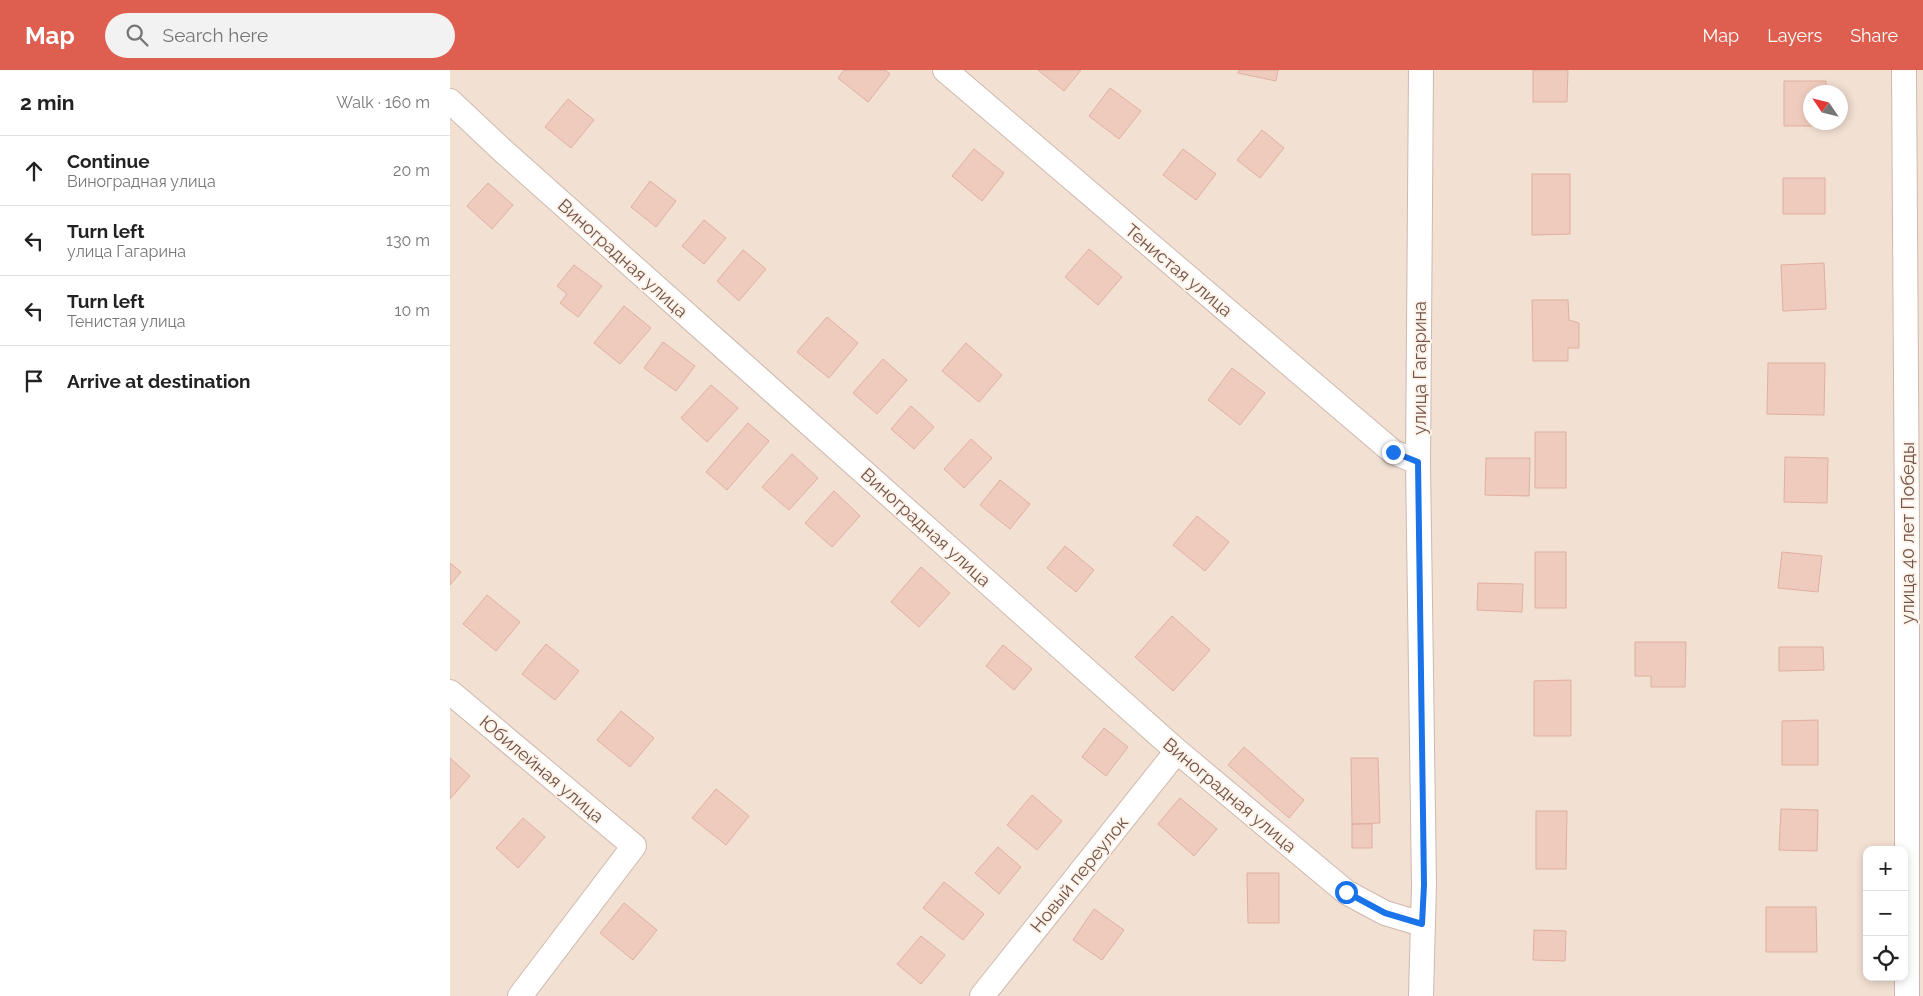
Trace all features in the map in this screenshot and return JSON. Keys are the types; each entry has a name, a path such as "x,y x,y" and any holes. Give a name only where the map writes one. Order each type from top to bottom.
{"street":[{"name":"Тенистая улица","path":"945,70 1393,452 1418,462"},
{"name":"улица Гагарина","path":"1421,70 1418,462 1424,885 1421,996"},
{"name":"улица 40 лет Победы","path":"1904,70 1907,523 1907,996"},
{"name":"Виноградная улица","path":"450,101 509,157 1177,751 1346,892 1385,913 1422,924"},
{"name":"Юбилейная улица","path":"450,692 634,846 520,996"},
{"name":"Новый переулок","path":"982,996 1177,751"}],"shaded area":[{"path":"450,70 1923,70 1923,996 450,996"}],"building":[{"path":"844,70 885,70 890,74 868,102 838,78"},
{"path":"1038,70 1081,70 1064,91"},
{"path":"1239,70 1278,70 1276,81 1238,73"},
{"path":"1533,70 1568,70 1567,102 1533,102"},
{"path":"1784,81 1826,81 1826,85 1803,85 1803,126 1784,126"},
{"path":"1110,88 1141,111 1119,139 1089,116"},
{"path":"568,99 594,120 571,148 545,127"},
{"path":"1262,130 1284,148 1260,178 1237,160"},
{"path":"974,149 1004,173 982,201 952,176"},
{"path":"1183,149 1216,174 1196,200 1163,175"},
{"path":"1532,174 1570,174 1570,234 1532,235"},
{"path":"1783,178 1825,178 1825,214 1783,214"},
{"path":"650,181 676,201 656,227 631,207"},
{"path":"488,183 513,205 492,229 467,206"},
{"path":"704,220 726,238 704,264 682,246"},
{"path":"1089,249 1122,277 1098,305 1065,277"},
{"path":"743,250 766,269 739,301 717,281"},
{"path":"1824,263 1826,309 1783,311 1781,265"},
{"path":"574,265 602,286 578,317 560,303 567,294 557,286"},
{"path":"1532,300 1568,300 1569,320 1579,323 1579,348 1568,348 1568,361 1533,361"},
{"path":"624,306 651,328 620,364 594,343"},
{"path":"827,317 858,343 829,378 797,352"},
{"path":"663,342 695,366 676,391 644,368"},
{"path":"966,343 1002,375 979,402 942,371"},
{"path":"883,359 907,380 877,414 853,393"},
{"path":"1768,363 1825,363 1824,415 1767,414"},
{"path":"1232,368 1265,393 1240,425 1208,400"},
{"path":"711,385 738,408 707,442 681,418"},
{"path":"911,406 934,427 914,449 891,429"},
{"path":"748,423 769,441 727,490 706,472"},
{"path":"1535,432 1566,432 1566,488 1535,488"},
{"path":"971,439 992,458 964,488 944,469"},
{"path":"792,454 818,478 789,510 762,487"},
{"path":"1785,457 1828,458 1827,503 1784,502"},
{"path":"1486,458 1530,458 1529,496 1485,495"},
{"path":"1000,480 1030,504 1010,529 980,505"},
{"path":"834,491 860,516 832,547 805,523"},
{"path":"1197,516 1229,542 1205,571 1173,545"},
{"path":"1065,546 1094,570 1076,592 1047,568"},
{"path":"1535,552 1566,552 1566,608 1535,608"},
{"path":"1782,552 1822,556 1818,592 1778,588"},
{"path":"450,563 461,572 450,585"},
{"path":"921,567 950,593 919,627 891,602"},
{"path":"1478,583 1523,584 1522,612 1477,610"},
{"path":"487,595 520,622 496,651 463,624"},
{"path":"1172,616 1210,650 1173,691 1135,657"},
{"path":"1635,642 1686,642 1685,687 1651,687 1651,676 1635,676"},
{"path":"546,644 579,671 555,700 522,674"},
{"path":"1003,645 1032,669 1014,690 986,666"},
{"path":"1779,647 1823,647 1824,670 1779,671"},
{"path":"1571,680 1571,736 1534,736 1534,681"},
{"path":"621,711 654,738 630,767 597,740"},
{"path":"1818,720 1818,765 1782,765 1782,721"},
{"path":"1104,728 1128,747 1106,776 1082,757"},
{"path":"1244,747 1304,800 1289,818 1228,765"},
{"path":"450,758 470,776 450,799"},
{"path":"1351,758 1378,758 1380,823 1352,824"},
{"path":"716,789 749,816 726,845 692,818"},
{"path":"1032,795 1062,821 1037,850 1007,825"},
{"path":"1180,798 1217,829 1194,856 1158,824"},
{"path":"1781,809 1818,810 1817,851 1779,850"},
{"path":"1536,811 1567,811 1566,869 1536,869"},
{"path":"523,818 545,837 518,868 496,848"},
{"path":"1352,824 1372,824 1372,848 1352,848"},
{"path":"998,847 1021,867 999,894 975,873"},
{"path":"1247,873 1279,873 1279,923 1248,923"},
{"path":"944,882 984,914 963,940 923,908"},
{"path":"624,903 657,930 633,960 600,933"},
{"path":"1766,907 1816,907 1817,952 1766,952"},
{"path":"1094,909 1124,930 1102,960 1073,940"},
{"path":"1534,930 1566,931 1565,961 1533,960"},
{"path":"921,936 945,955 921,984 897,964"}],"route":[{"path":"1346,892 1385,913 1422,924 1424,885 1418,462 1393,452"}]}
